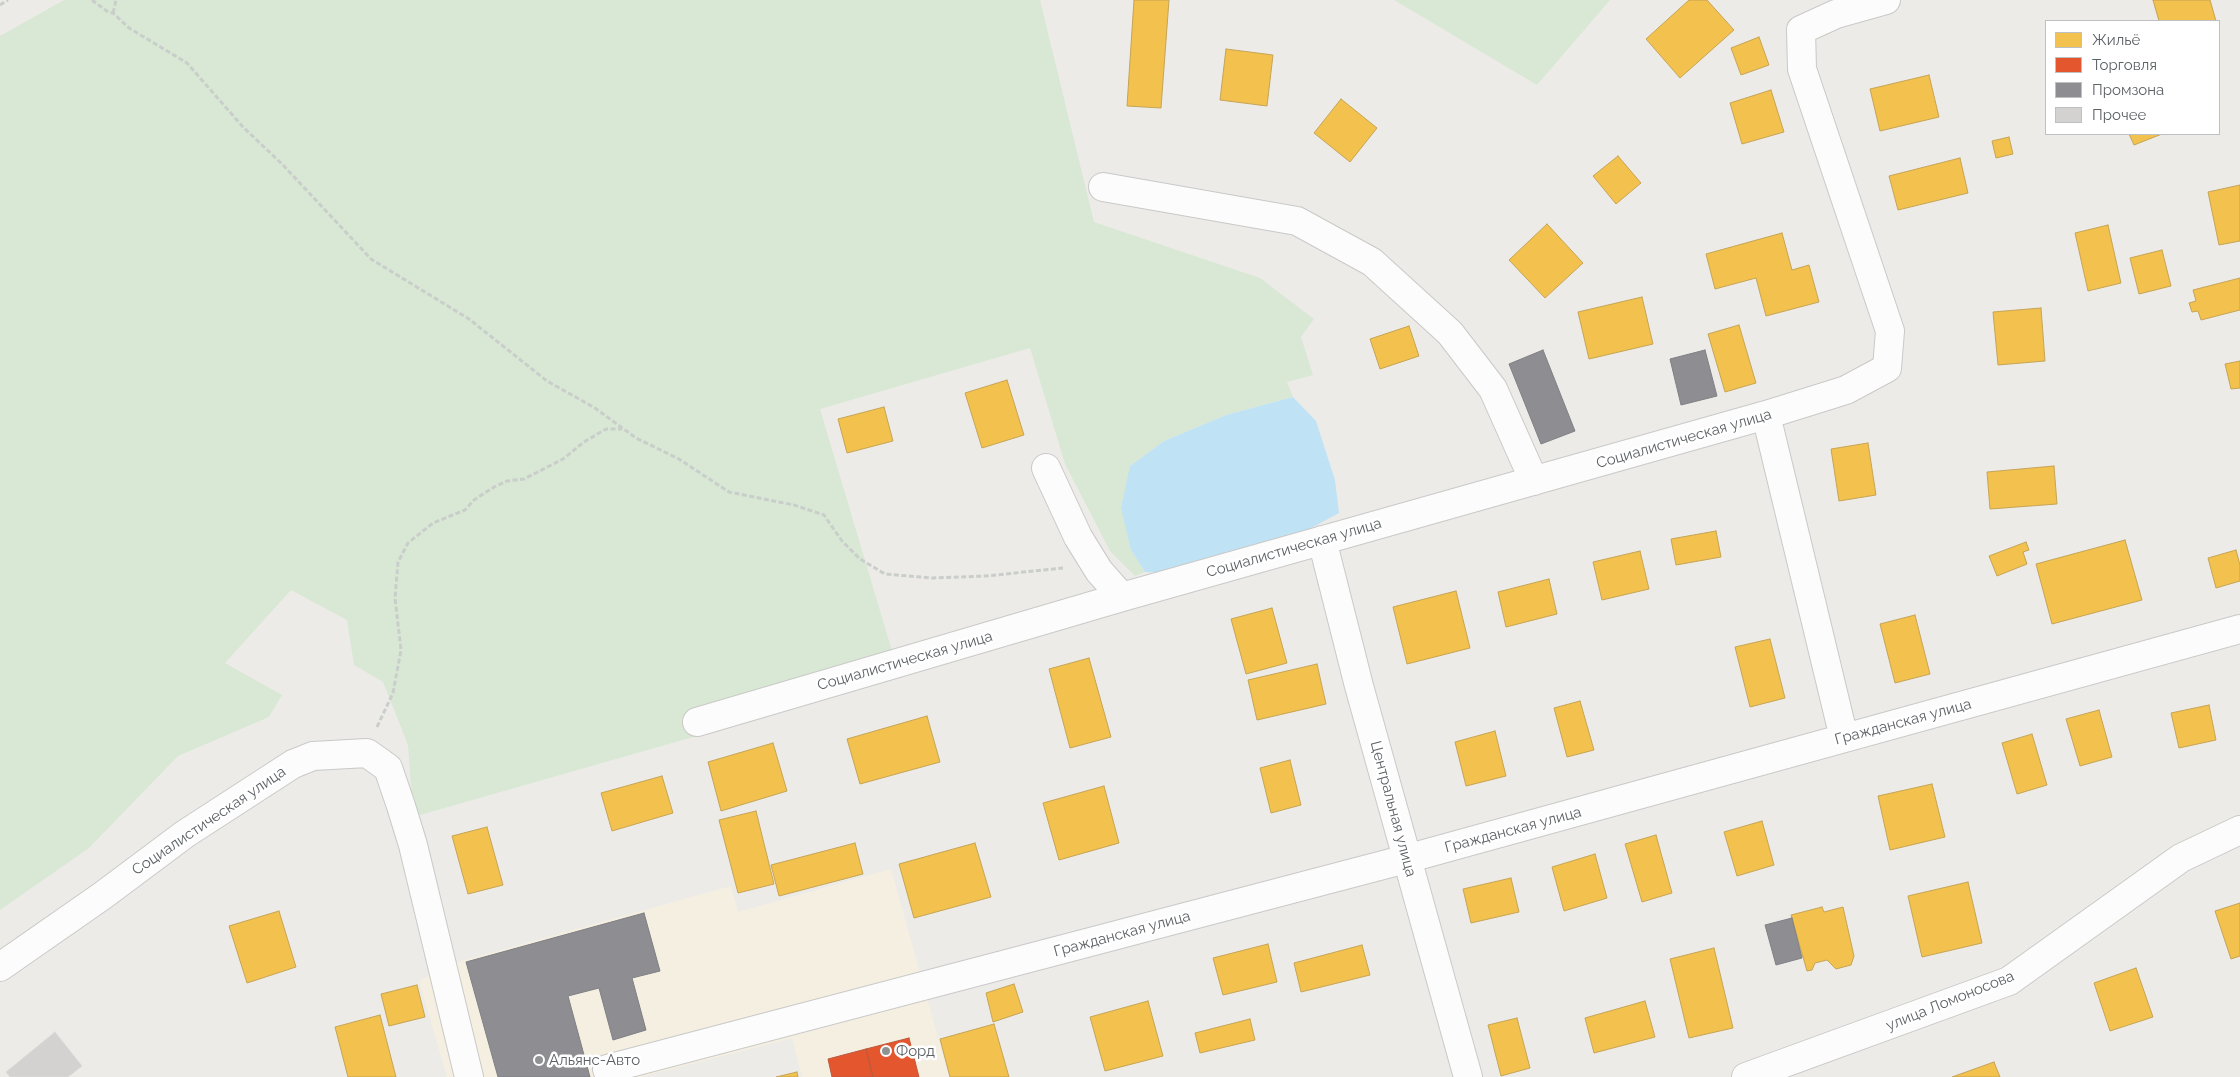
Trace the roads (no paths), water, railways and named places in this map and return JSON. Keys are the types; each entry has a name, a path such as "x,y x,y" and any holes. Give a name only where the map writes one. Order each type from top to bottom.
{"street":[{"name":"Социалистическая улица","path":"698,722 1122,596 1766,416 1846,390 1887,368 1890,331 1802,69 1800,30 1836,14 1886,0"},
{"path":"1103,187 1297,221 1372,262 1450,333 1493,389 1534,482"},
{"path":"1766,416 1844,738"},
{"path":"1046,468 1078,537 1100,571 1122,596"},
{"name":"Центральная улица","path":"1322,540 1406,859 1468,1077"},
{"name":"Гражданская улица","path":"610,1077 607,1069 1406,859 2240,630"},
{"name":"Социалистическая улица","path":"0,967 102,896 185,834 293,764 313,756 367,753 388,768 413,845 469,1077"},
{"name":"улица Ломоносова","path":"1746,1077 2010,981 2181,858 2240,830"}],"water":[{"path":"1293,397 1316,421 1335,480 1339,513 1304,532 1163,573 1145,572 1131,550 1121,508 1130,466 1164,441 1226,415"}],"place":[{"name":"Форд","path":"886,1051"},
{"name":"Альянс-Авто","path":"539,1060"}]}
